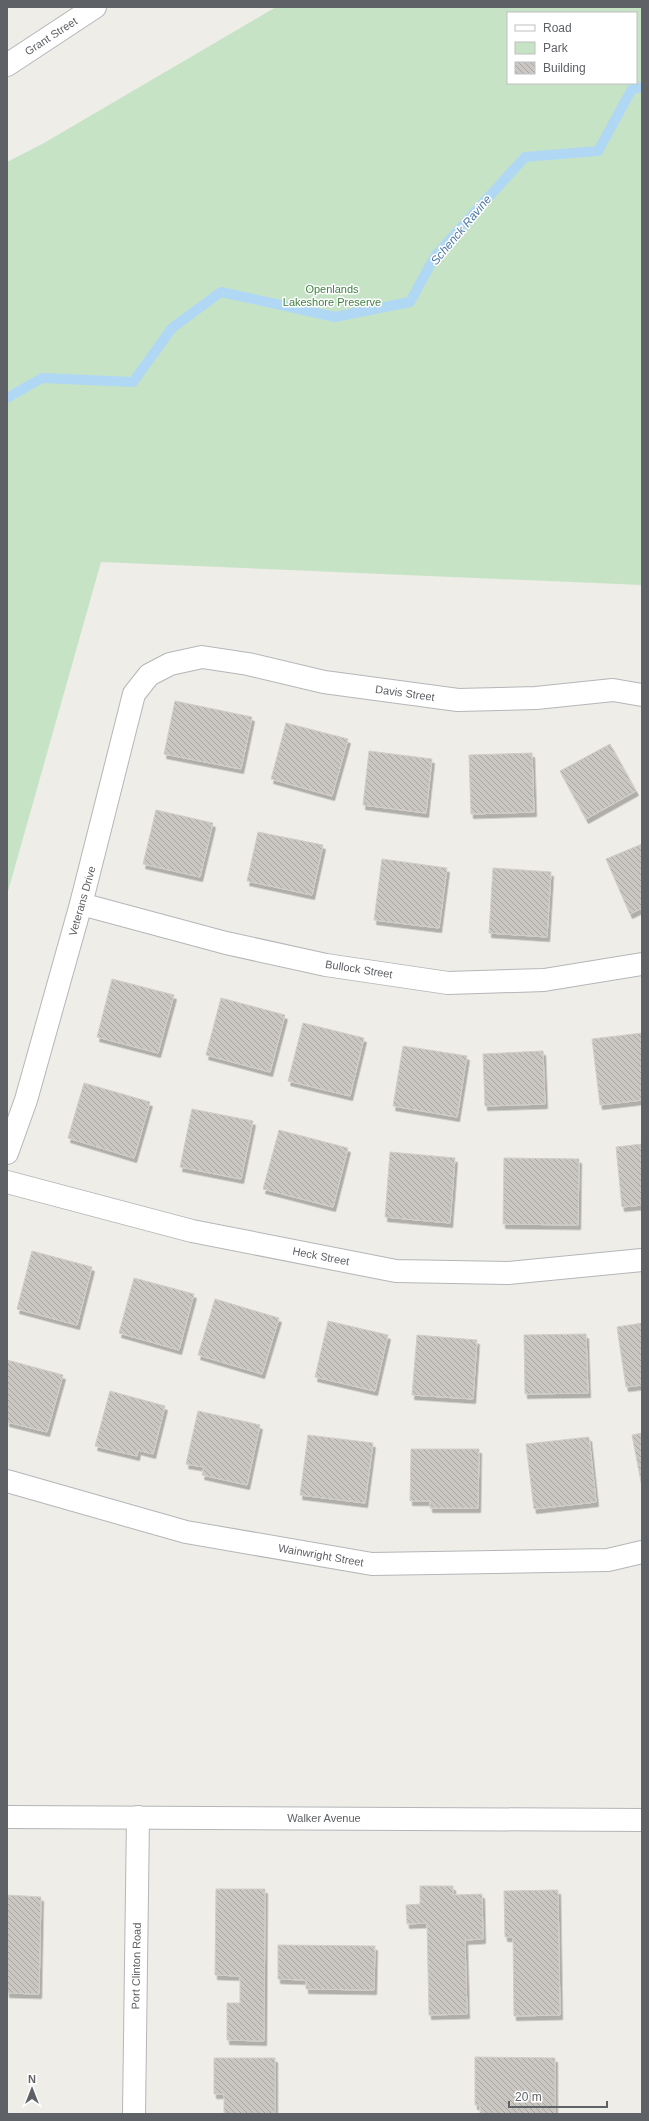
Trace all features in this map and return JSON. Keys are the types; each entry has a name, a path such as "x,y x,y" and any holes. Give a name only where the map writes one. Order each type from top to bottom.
{"street":[{"name":"Grant Street","path":"7,65 95,7"},
{"name":"Davis Street","path":"170,664 202,657 248,664 324,682 458,700 536,698 614,690 642,695"},
{"name":"Veterans Drive","path":"7,1152 26,1100 81,904 134,694 149,675 170,664"},
{"name":"Bullock Street","path":"81,904 226,943 318,963 448,983 544,980 642,964"},
{"name":"Heck Street","path":"7,1182 192,1231 396,1271 508,1273 642,1260"},
{"name":"Wainwright Street","path":"7,1481 186,1532 372,1564 608,1560 642,1552"},
{"name":"Walker Avenue","path":"7,1817 642,1820"},
{"name":"Port Clinton Road","path":"134,2114 138,1817"}],"green space":[{"name":"Openlands Lakeshore Preserve","path":"276,7 642,7 642,585 101,562 7,895 7,162 44,143"}],"building":[{"path":"175,701 252,717 241,769 164,754"},
{"path":"286,723 348,739 332,796 271,779"},
{"path":"610,744 636,791 586,819 560,771"},
{"path":"369,751 432,759 426,813 363,805"},
{"path":"532,753 534,812 471,814 469,755"},
{"path":"156,810 213,823 200,877 143,864"},
{"path":"258,832 323,845 312,895 247,881"},
{"path":"642,844 642,908 630,914 606,859"},
{"path":"382,859 447,868 439,928 374,920"},
{"path":"493,868 551,872 547,937 489,933"},
{"path":"112,979 174,995 158,1053 97,1037"},
{"path":"221,998 285,1015 270,1072 206,1055"},
{"path":"303,1023 364,1038 350,1096 288,1081"},
{"path":"642,1033 642,1100 600,1105 592,1039"},
{"path":"403,1046 467,1056 457,1117 393,1106"},
{"path":"543,1051 545,1104 485,1106 483,1054"},
{"path":"84,1083 150,1102 134,1158 68,1138"},
{"path":"192,1109 253,1121 241,1179 180,1167"},
{"path":"279,1130 348,1148 333,1207 263,1189"},
{"path":"642,1144 642,1205 622,1207 616,1147"},
{"path":"390,1152 455,1158 450,1223 385,1217"},
{"path":"504,1158 579,1159 578,1225 503,1224"},
{"path":"32,1251 92,1267 77,1325 17,1309"},
{"path":"134,1278 194,1294 179,1350 119,1333"},
{"path":"215,1299 279,1318 262,1374 198,1355"},
{"path":"328,1321 388,1335 375,1391 315,1377"},
{"path":"642,1323 642,1385 626,1387 617,1327"},
{"path":"586,1334 588,1393 525,1394 524,1335"},
{"path":"417,1335 477,1340 473,1399 412,1395"},
{"path":"7,1360 63,1375 47,1432 7,1422"},
{"path":"110,1391 165,1406 153,1454 138,1450 137,1456 95,1446"},
{"path":"198,1411 260,1425 247,1485 202,1475 204,1467 186,1464"},
{"path":"642,1433 642,1487 632,1435"},
{"path":"308,1435 373,1443 365,1503 300,1495"},
{"path":"589,1437 596,1502 534,1509 526,1444"},
{"path":"411,1449 479,1449 478,1508 430,1508 430,1501 410,1501"},
{"path":"420,1886 453,1886 453,1895 482,1894 483,1939 465,1940 467,2014 429,2015 427,1923 407,1924 406,1905 420,1904"},
{"path":"216,1889 265,1889 264,2041 227,2040 227,2003 240,2003 240,1976 215,1975"},
{"path":"558,1890 560,2015 514,2016 513,1937 505,1937 504,1891"},
{"path":"7,1895 41,1897 39,1994 7,1993"},
{"path":"278,1945 375,1946 374,1990 306,1989 306,1980 278,1979"},
{"path":"475,2057 555,2058 555,2114 480,2114 480,2105 475,2105"},
{"path":"214,2058 275,2058 275,2114 224,2114 224,2094 214,2094"}],"waterway":[{"name":"Schenck Ravine","path":"7,398 42,378 133,382 172,328 221,292 335,317 410,302 435,256 525,157 598,151 632,89 642,87"}]}
